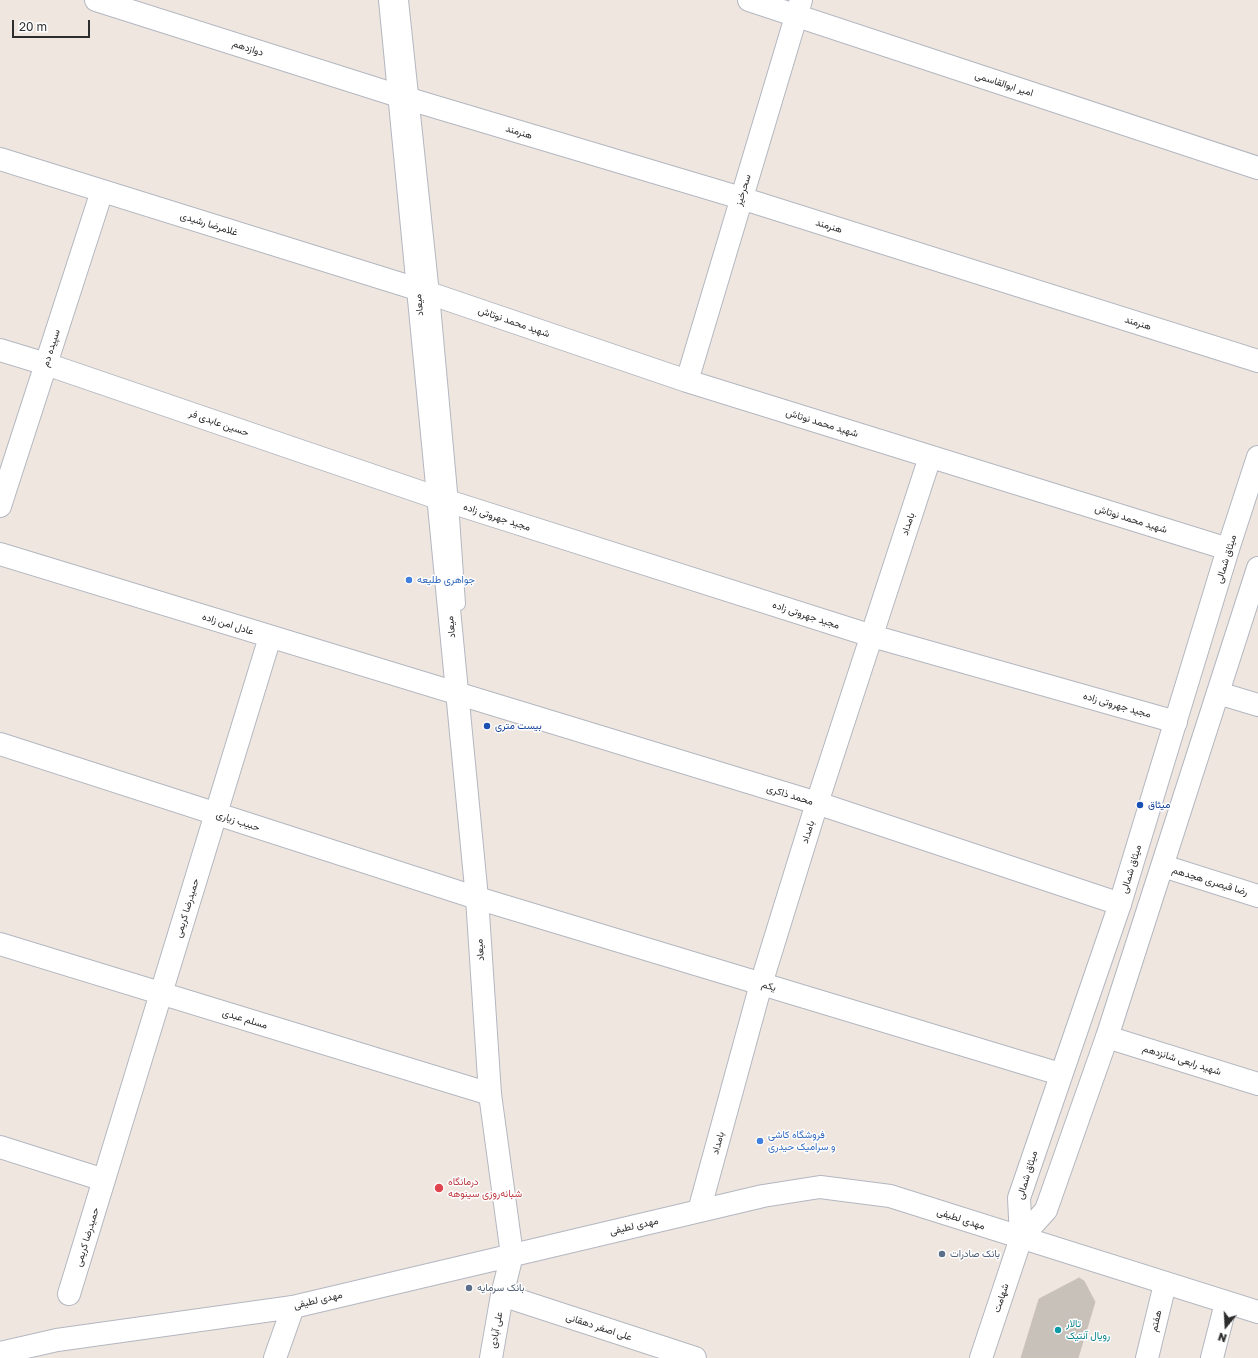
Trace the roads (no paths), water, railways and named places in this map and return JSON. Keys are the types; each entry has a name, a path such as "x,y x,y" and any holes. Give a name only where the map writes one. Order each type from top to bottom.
{"street":[{"name":"دوازدهم","path":"96,0 405,98"},
{"name":"میعاد","path":"390,0 405,98 425,291 445,501 461,695 481,899 490,1094 510,1246"},
{"name":"امیر ابوالقاسمی","path":"749,0 799,7 1258,168"},
{"name":"سحرخیز","path":"686,381 799,7"},
{"name":"هنرمند","path":"405,98 741,198 1258,361"},
{"name":"غلامرضا رشیدی","path":"0,159 425,291"},
{"name":"سپیده دم","path":"0,506 102,191"},
{"name":"شهید محمد نوتاش","path":"425,291 686,381 1228,549"},
{"name":"حسین عابدی‌ فر","path":"0,350 46,364 445,501"},
{"name":"بامداد","path":"699,1211 761,984 817,804 930,456"},
{"name":"میثاق شمالی","path":"1020,1238 1018,1198 1120,904 1228,549 1258,457"},
{"name":"مجید جهروتی زاده","path":"445,501 872,636 1176,722"},
{"name":"عادل امن زاده","path":"0,554 461,695"},
{"path":"1020,1238 1046,1210 1163,866 1258,568"},
{"name":"حمیدرضا کریمی","path":"69,1294 270,637"},
{"path":"1218,693 1258,705"},
{"name":"محمد ذاکری","path":"461,695 817,804 1120,904"},
{"name":"حبیب زیاری","path":"0,744 481,899"},
{"name":"رضا قیصری هجدهم","path":"1163,866 1258,896"},
{"name":"یکم","path":"481,899 1060,1074"},
{"name":"مسلم عبدی","path":"0,944 490,1094"},
{"name":"شهید رابعی شانزدهم","path":"1106,1037 1258,1084"},
{"path":"0,1147 104,1180"},
{"name":"مهدی لطیفی","path":"9,1354 57,1340 293,1307 510,1246 699,1211 763,1196 820,1187 890,1196 1165,1284 1258,1312"},
{"name":"شهامت","path":"981,1358 1020,1238"},
{"name":"علی آبادی","path":"491,1358 510,1246"},
{"name":"هفتم","path":"1147,1358 1165,1284"},
{"name":"علی اصغر دهقانی","path":"502,1295 695,1358"},
{"path":"1212,1358 1226,1303"},
{"path":"275,1358 293,1307"}],"lane":[{"path":"402,0 405,98"},
{"path":"481,899 510,1246"}],"place":[{"name":"جواهری طلیعه","path":"409,580"},
{"name":"بیست متری","path":"487,726"},
{"name":"میثاق","path":"1140,805"},
{"name":"فروشگاه کاشی و سرامیک حیدری","path":"760,1141"},
{"name":"درمانگاه شبانه‌روزی سینوهه","path":"439,1188"},
{"name":"بانک صادرات","path":"942,1254"},
{"name":"بانک سرمایه","path":"469,1288"},
{"name":"تالار رویال آنتیک","path":"1058,1330"}]}
